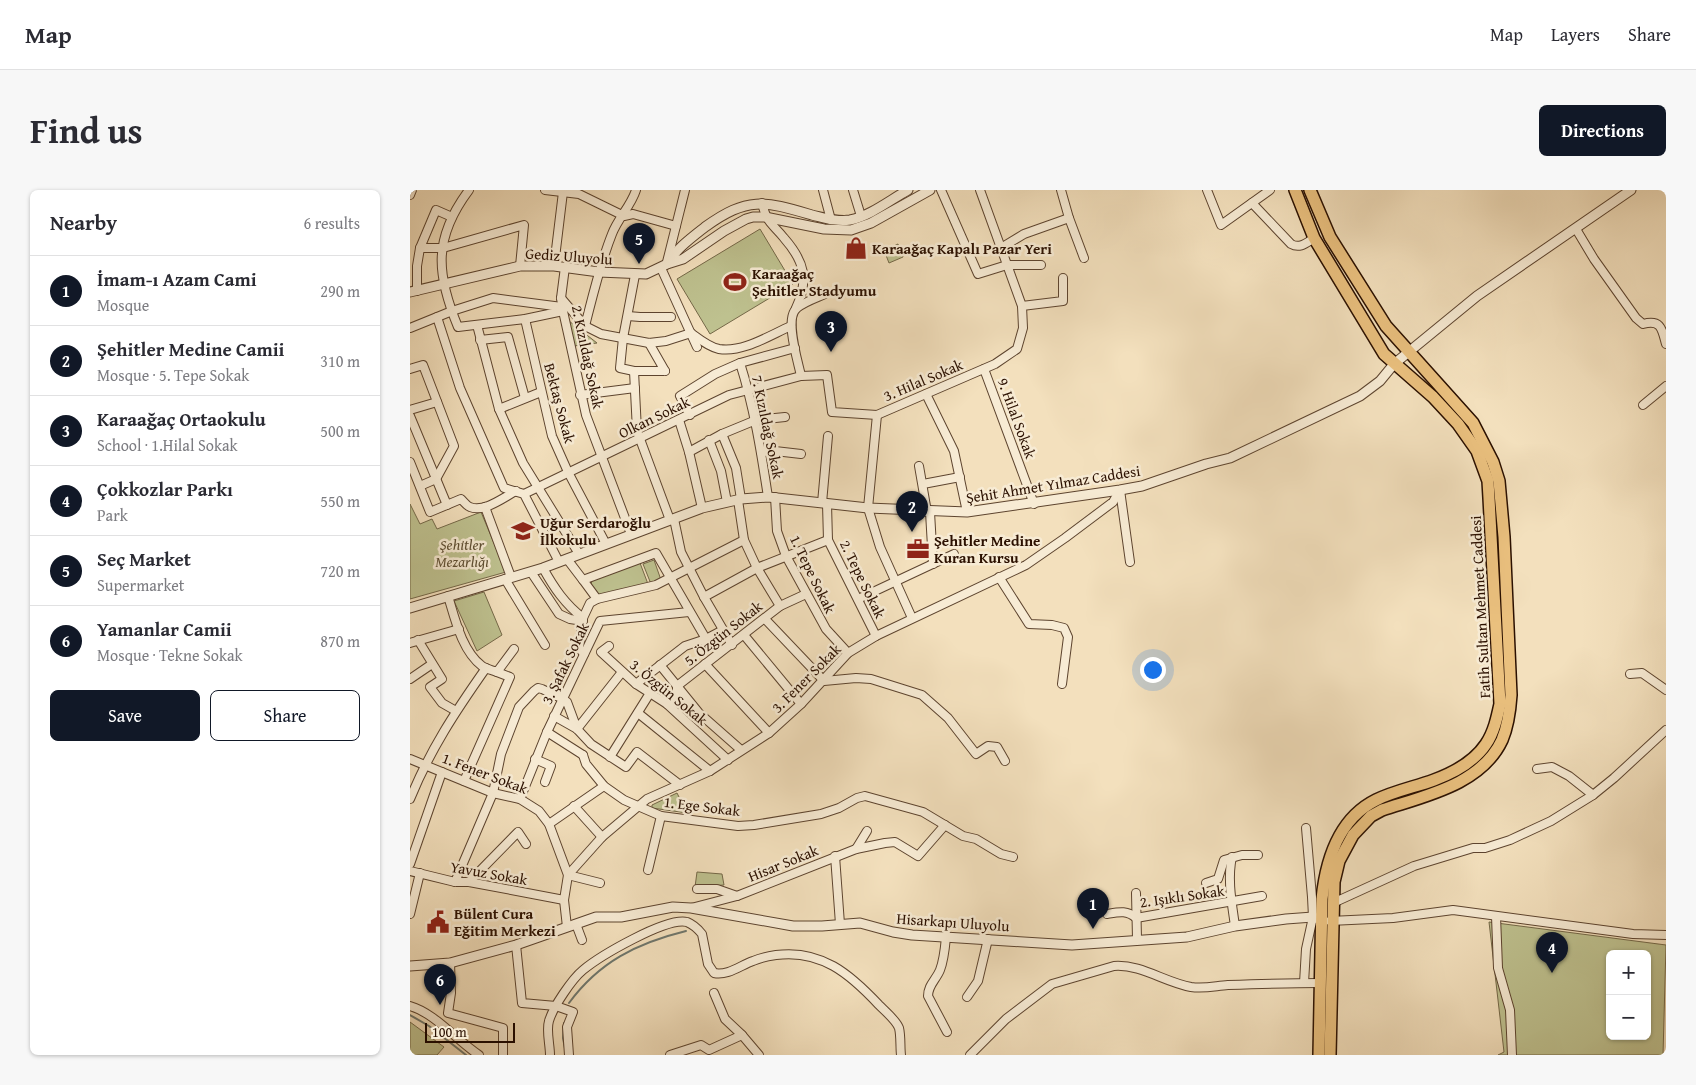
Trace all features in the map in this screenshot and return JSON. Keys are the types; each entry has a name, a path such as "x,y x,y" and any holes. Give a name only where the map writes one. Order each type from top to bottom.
{"main road":[{"name":"Fatih Sultan Mehmet Caddesi","path":"1295,190 1314,238 1384,354 1433,396 1458,424 1477,451 1488,481 1500,704 1492,733 1476,757 1447,775 1378,799 1367,805 1342,830 1331,854 1324,878 1319,1055"},
{"name":"Fatih Sultan Mehmet Caddesi","path":"1310,190 1330,237 1386,326 1473,423 1493,462 1499,481 1504,537 1511,695 1510,716 1502,741 1480,769 1459,783 1382,810 1371,816 1353,835 1339,861 1334,882 1333,903 1322,919 1330,1055"}],"street":[{"path":"410,195 412,190"},
{"path":"468,190 452,217 442,248 441,261 443,284 458,327 525,319 562,305"},
{"path":"545,190 579,194 624,216 633,214 676,226"},
{"path":"685,190 664,266 697,347"},
{"path":"823,190 831,220"},
{"path":"853,190 861,216"},
{"path":"664,266 678,249 717,219 733,209 751,203 781,206 831,220 849,220 861,216 908,190"},
{"name":"Gediz Uluyolu","path":"414,292 520,266 554,266 599,272 646,274 683,259 746,219 765,217 824,229 851,230 871,223 930,190"},
{"path":"941,190 978,274 1007,265 1041,265"},
{"path":"980,190 1022,306 1063,301 1063,278"},
{"path":"1061,190 1084,258"},
{"path":"1207,190 1221,225 1269,190"},
{"name":"Şehit Ahmet Yılmaz Caddesi","path":"410,608 531,572 702,508 740,499 772,497 868,508 929,512 967,512 1034,504 1142,486 1206,464 1230,458 1360,396 1380,381 1394,364 1477,296 1631,190"},
{"path":"584,326 613,231 624,216 634,191"},
{"path":"554,266 563,192"},
{"path":"762,203 765,217 790,244 804,276 804,286 791,317 791,326 801,376"},
{"path":"1252,203 1296,247 1314,238"},
{"path":"414,292 420,248 436,210 452,217"},
{"path":"1001,248 1024,234 1069,218"},
{"path":"420,248 442,248 524,225 520,266"},
{"path":"1576,228 1594,259 1636,318 1643,324 1652,321 1657,323 1661,327 1666,344"},
{"name":"2. Kızıldağ Sokak","path":"565,267 562,305 580,395 631,534"},
{"path":"635,275 623,338 620,368 634,371 664,371 649,343"},
{"path":"796,308 825,294"},
{"path":"410,328 493,298 562,305 584,326 601,334 649,343 666,341 691,333"},
{"name":"3. Hilal Sokak","path":"832,412 877,415 995,364 1017,349 1023,328 1022,306"},
{"path":"628,316 670,318"},
{"path":"437,318 460,388 504,488 520,493 563,560 597,599"},
{"name":"Bektaş Sokak","path":"525,319 552,436 568,472 606,544"},
{"path":"476,325 499,408 523,463 579,554"},
{"path":"691,333 705,343 719,349 740,348 791,326"},
{"path":"480,340 508,337 525,398"},
{"path":"690,415 680,396 715,374 740,363 795,348"},
{"name":"7. Kızıldağ Sokak","path":"740,363 756,420 761,452 772,497"},
{"path":"410,369 422,365 454,446 436,479 420,486"},
{"name":"9. Hilal Sokak","path":"984,369 1034,504"},
{"path":"634,371 637,431 672,520 680,552 732,645"},
{"name":"Olkan Sokak","path":"485,507 537,488 729,395 801,376 827,375 832,412"},
{"path":"1643,405 1666,386"},
{"path":"580,395 635,388"},
{"path":"499,408 541,392"},
{"path":"926,394 954,451 967,512"},
{"path":"410,410 437,402"},
{"path":"877,415 868,508 880,547 912,618"},
{"path":"410,416 447,505"},
{"path":"689,452 709,440 756,420 785,417"},
{"path":"679,420 689,452 702,508"},
{"path":"722,434 736,468 744,540 757,568 780,606"},
{"name":"2. Tepe Sokak","path":"828,436 825,503 828,540 876,636"},
{"path":"709,440 721,472 726,502"},
{"path":"761,452 775,451 801,454"},
{"path":"410,462 430,512 461,499 471,508 485,507 508,578 545,645"},
{"path":"919,466 929,512 933,564"},
{"path":"922,484 960,477"},
{"path":"1120,490 1130,562"},
{"name":"3. Fener Sokak","path":"568,875 602,837 647,800 710,771 769,733 824,681 848,653 912,618 1026,565 1113,502 1120,490"},
{"name":"1. Tepe Sokak","path":"772,497 778,531 786,556 826,629 848,653"},
{"path":"584,654 579,648 583,619 590,603 597,599 656,585 744,540"},
{"path":"704,597 757,568 828,540"},
{"path":"582,580 656,553 706,639"},
{"path":"858,599 954,554"},
{"path":"543,568 556,591 583,619"},
{"path":"531,572 559,614 570,619 583,619"},
{"path":"999,578 1030,624 1052,625 1064,628 1068,637 1062,684"},
{"name":"5. Özgün Sokak","path":"667,704 677,693 677,686 780,606 806,594"},
{"path":"448,596 465,644 474,657 486,668 510,677 464,781"},
{"name":"3. Şafak Sokak","path":"520,799 535,758 600,621 689,612"},
{"path":"765,619 824,681 856,678 871,679 922,695 948,718 976,754 988,746 997,747 1005,761"},
{"path":"410,643 459,629"},
{"path":"636,684 685,646 706,639 723,630"},
{"path":"744,635 801,704"},
{"path":"418,640 442,679 430,687 442,703 456,711"},
{"name":"3. Özgün Sokak","path":"609,646 601,652 636,684 667,704 728,760"},
{"path":"497,672 514,649"},
{"path":"410,679 432,664"},
{"path":"705,664 769,733"},
{"path":"660,665 699,713 741,750"},
{"path":"410,799 424,765 456,711 486,668"},
{"path":"577,729 622,672"},
{"path":"1630,674 1642,673 1666,690"},
{"path":"455,882 493,793 501,754 519,708 538,688 542,689 567,702 577,729"},
{"path":"610,757 650,693"},
{"path":"638,713 710,771"},
{"path":"554,716 577,729 591,744 626,767 637,752 680,785"},
{"path":"1333,903 1414,866 1473,848 1485,848 1510,840 1551,821 1593,795 1666,730"},
{"path":"547,732 582,755 591,744"},
{"name":"1. Ege Sokak","path":"582,755 586,764 604,786 624,800 640,805 650,812 661,816 738,826 754,825 821,814 866,796 923,812 963,836 976,839 1001,854 1013,857"},
{"path":"535,758 552,766 545,782"},
{"name":"1. Fener Sokak","path":"410,760 493,793 520,799 539,811 548,824 568,875"},
{"path":"1536,770 1552,767 1569,776 1593,795"},
{"path":"410,864 442,772"},
{"path":"548,824 604,786"},
{"path":"574,806 602,837"},
{"path":"648,870 661,816"},
{"name":"Hisar Sokak","path":"691,908 737,896 856,849 895,842 918,856 945,825"},
{"path":"1304,983 1306,949 1322,919 1306,828"},
{"path":"856,849 867,831"},
{"path":"469,882 518,832 526,844"},
{"path":"1206,883 1218,879 1224,860 1242,855 1258,855"},
{"path":"835,856 840,924"},
{"path":"1232,857 1230,864 1235,926"},
{"name":"Yavuz Sokak","path":"410,871 455,882 469,882 564,900"},
{"path":"410,914 420,874"},
{"path":"582,940 571,926 564,900 568,875 600,883"},
{"path":"697,889 717,889 737,896"},
{"path":"1136,893 1136,939"},
{"name":"2. Işıklı Sokak","path":"1107,914 1122,911 1130,913 1136,918 1232,903 1262,896"},
{"name":"Hisarkapı Uluyolu","path":"410,966 450,963 516,946 596,917 621,917 673,907 691,908 793,926 860,923 893,932 1072,945 1136,939 1187,937 1235,926 1286,919 1322,919"},
{"path":"1322,919 1393,918 1453,910 1593,927 1634,934 1666,935"},
{"path":"1496,916 1498,968 1510,1010 1512,1055"},
{"path":"550,1055 549,1022 556,1006 583,970 638,936 666,925 687,922 702,934 708,964 714,973 720,974 754,960 790,954 811,956 837,968 864,990 899,1027 901,1055"},
{"path":"946,937 939,971 930,984 928,996 947,1032"},
{"path":"967,997 978,981 988,939"},
{"path":"516,946 522,1003 556,1006 573,1012 567,1027 568,1055"},
{"path":"450,963 451,993 448,1013 503,1028 503,1055"},
{"path":"970,1055 1006,1019 1052,984 1114,966 1123,965 1143,970 1165,980 1190,987 1208,989 1226,986 1320,984"},
{"path":"714,993 725,1019 759,1055"},
{"path":"410,1006 427,1014 465,1046 479,1055"},
{"path":"670,1055 701,1045 710,1052 742,1035"}],"green space":[{"name":"Karaağaç Şehitler Stadyumu","path":"760,229 793,284 710,334 677,279"},
{"path":"898,244 903,257 889,263 884,250"},
{"path":"569,321 597,343 574,346"},
{"name":"Şehitler Mezarlığı","path":"410,504 420,524 432,519 437,529 481,512 506,572 410,599"},
{"path":"654,560 661,580 651,584 643,564"},
{"path":"640,563 648,584 600,596 591,584 593,578"},
{"path":"484,592 502,635 477,651 454,601"},
{"path":"677,793 687,813 652,808 652,805"},
{"path":"697,872 722,874 724,885 695,887"},
{"path":"1489,922 1666,945 1663,1055 1498,1055 1504,1052"},
{"path":"410,1022 444,1047 437,1055 410,1055"}],"waterway":[{"path":"569,1003 593,976 620,956 635,948 686,931"},
{"path":"410,1015 429,1026 466,1055"},
{"path":"564,1023 563,1038 565,1048"}],"place":[{"name":"Karaağaç Kapalı Pazar Yeri","path":"856,248"},
{"name":"Seç Market","path":"639,264"},
{"name":"Karaağaç Şehitler Stadyumu","path":"735,282"},
{"name":"Karaağaç Ortaokulu","path":"831,352"},
{"name":"Uğur Serdaroğlu İlkokulu","path":"523,531"},
{"name":"Şehitler Medine Camii","path":"912,532"},
{"name":"Şehitler Medine Kuran Kursu","path":"918,549"},
{"name":"Bülent Cura Eğitim Merkezi","path":"438,922"},
{"name":"İmam-ı Azam Cami","path":"1093,929"},
{"name":"Çokkozlar Parkı","path":"1552,973"},
{"name":"Yamanlar Camii","path":"440,1005"}]}
